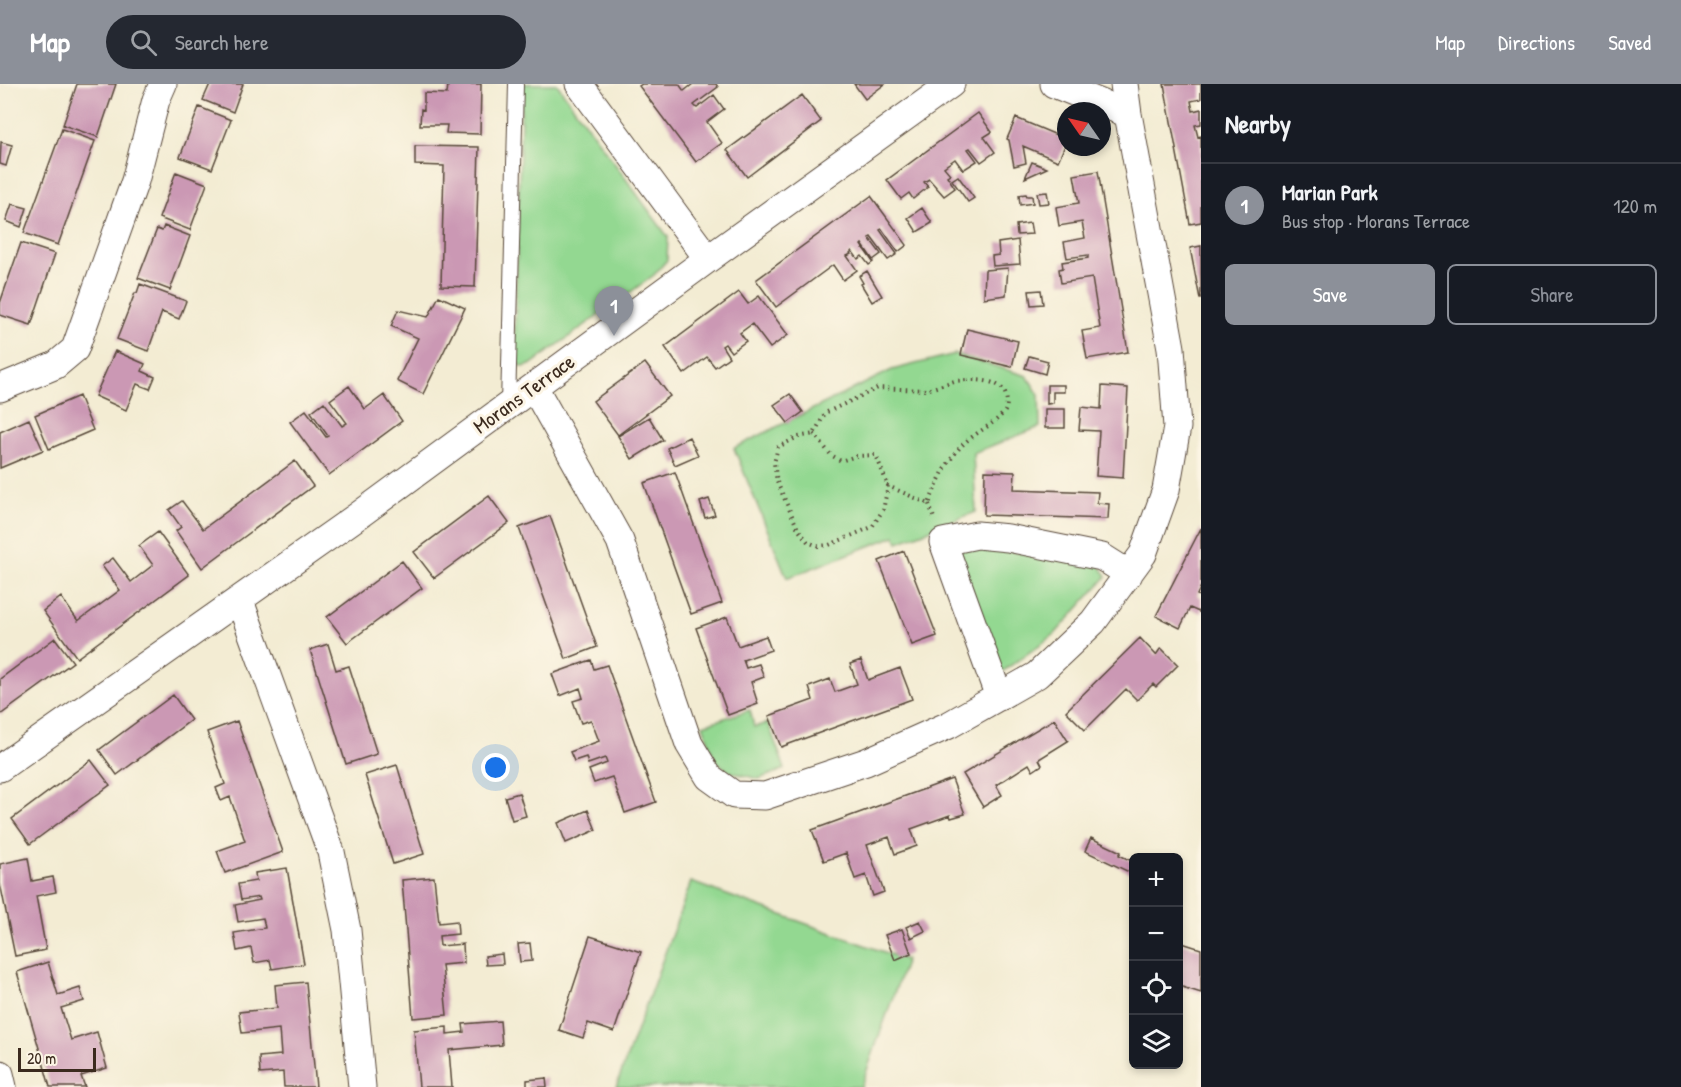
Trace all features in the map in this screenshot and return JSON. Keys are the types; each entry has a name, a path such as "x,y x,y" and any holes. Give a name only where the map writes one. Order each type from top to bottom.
{"street":[{"path":"0,388 56,365 75,349 135,181 162,84"},
{"path":"579,84 708,259"},
{"name":"Morans Terrace","path":"0,768 240,600 951,84"},
{"path":"1054,84 1128,114"},
{"path":"534,387 620,541 689,744 709,777 734,795 765,796 866,762 949,725 1037,675 1093,622 1143,554 1166,490 1177,427 1171,348 1124,84"},
{"path":"999,697 943,542 976,535 1008,538 1102,557 1129,574"},
{"path":"240,600 331,852 347,930 362,1087"},
{"path":"0,1074 3,1087"}],"lane":[{"path":"508,406 516,84"}],"path":[{"path":"814,434 825,413 878,388 927,390 954,381 967,380 989,381 1003,389 1008,401 1006,409 975,433 958,450 935,487 929,504 888,486"},
{"path":"814,434 831,455 841,461 856,456 876,455 888,486 883,510 873,527 829,545 818,546 808,542 798,529 777,482 774,463 778,447 798,437 814,434"}],"green space":[{"path":"522,84 557,84 668,237 667,260 654,275 530,365 523,367 514,361"},
{"path":"955,354 1027,376 1039,395 1040,427 973,453 976,512 898,542 895,536 787,578 734,448 892,370"},
{"path":"960,545 1098,563 1107,576 1055,634 999,674 955,562"},
{"path":"750,710 754,727 768,723 785,769 759,779 730,772 715,760 703,725"},
{"path":"691,882 906,960 861,1087 616,1087"}],"building":[{"path":"77,84 116,84 98,137 63,125"},
{"path":"210,84 243,84 233,112 203,100"},
{"path":"448,84 481,84 480,134 446,133 447,125 420,125 421,109 424,110 424,93 447,94"},
{"path":"642,84 679,84 684,91 693,84 716,84 718,87 694,105 697,108 714,95 724,109 707,122 722,143 696,162 639,86"},
{"path":"854,84 885,84 865,99"},
{"path":"1164,84 1201,84 1201,99 1191,101 1193,111 1201,109 1201,124 1195,125 1198,137 1201,136 1201,222 1190,224"},
{"path":"802,95 821,121 747,177 727,150"},
{"path":"199,107 231,120 212,169 180,157"},
{"path":"978,113 992,132 984,137 995,152 981,162 970,148 968,149 977,161 963,170 955,159 944,167 950,174 947,176 955,188 944,196 929,179 924,182 928,187 913,199 909,193 901,199 887,180"},
{"path":"1016,118 1057,135 1057,156 1060,156 1058,161 1023,146 1026,163 1014,166 1007,139"},
{"path":"62,129 95,141 58,245 24,233"},
{"path":"1,142 12,145 6,166 0,164"},
{"path":"415,146 479,147 475,287 441,286 444,166 415,165"},
{"path":"1032,162 1047,168 1025,178"},
{"path":"1098,171 1128,352 1087,359 1082,331 1100,328 1092,278 1061,283 1059,269 1063,268 1062,262 1088,258 1088,255 1067,258 1064,242 1085,238 1082,222 1059,226 1056,207 1079,203 1074,175"},
{"path":"176,172 207,184 190,230 159,218"},
{"path":"958,176 974,198 968,202 952,180"},
{"path":"1047,192 1049,203 1039,204 1037,193"},
{"path":"1019,195 1032,196 1033,203 1020,205"},
{"path":"871,196 907,245 898,252 882,229 880,230 897,254 888,260 871,237 869,238 881,254 873,260 862,244 873,262 869,265 862,256 858,259 852,251 847,256 857,270 843,280 833,265 776,307 756,280"},
{"path":"12,204 27,208 21,227 6,221"},
{"path":"922,208 932,223 917,232 908,218"},
{"path":"1030,223 1032,234 1017,235 1016,225"},
{"path":"164,226 190,236 170,290 138,278 157,229 162,231"},
{"path":"1018,240 1020,264 993,266 992,256 999,255 998,243"},
{"path":"21,243 55,254 31,325 0,315 0,303"},
{"path":"1201,246 1201,299 1200,299 1190,248"},
{"path":"1008,268 1006,295 984,298 985,270"},
{"path":"867,271 882,296 872,302 859,276"},
{"path":"140,284 186,301 179,319 162,312 148,351 117,339"},
{"path":"1041,290 1043,304 1031,305 1029,291"},
{"path":"739,292 748,304 759,296 788,335 770,348 752,324 740,333 746,341 731,352 725,344 722,346 729,357 715,367 707,357 684,374 665,347"},
{"path":"439,296 465,308 423,394 397,381 418,338 391,326 398,310 428,317"},
{"path":"967,329 1018,341 1012,367 961,355"},
{"path":"115,351 145,364 142,371 155,377 150,389 137,384 126,410 95,396"},
{"path":"1029,356 1048,361 1045,374 1025,368"},
{"path":"645,363 670,396 618,435 593,401"},
{"path":"1047,385 1064,385 1064,392 1053,392 1053,403 1047,404"},
{"path":"349,386 365,409 384,395 402,421 329,475 290,422 306,410 326,437 328,436 311,412 324,402 342,426 347,423 330,400"},
{"path":"1102,386 1128,388 1123,478 1096,476 1099,431 1079,430 1081,407 1101,409"},
{"path":"790,394 803,412 788,423 774,405"},
{"path":"79,396 93,430 49,449 35,415"},
{"path":"1045,409 1065,409 1065,428 1045,428"},
{"path":"649,417 663,440 632,459 618,436"},
{"path":"29,419 43,450 0,468 0,432"},
{"path":"689,437 698,455 675,465 667,448"},
{"path":"295,461 313,486 202,568 176,531 181,527 169,510 182,501 203,529"},
{"path":"985,471 1015,472 1014,489 1098,492 1097,503 1109,504 1108,519 984,515"},
{"path":"675,472 722,603 691,614 644,483"},
{"path":"489,496 509,523 434,578 414,552"},
{"path":"709,499 715,515 705,518 700,502"},
{"path":"550,516 597,647 566,659 519,528"},
{"path":"1201,528 1201,586 1197,595 1201,597 1201,613 1190,608 1180,628 1156,616"},
{"path":"158,532 189,575 77,658 43,611 61,597 78,621 120,590 102,566 113,558 131,582 153,565 139,546"},
{"path":"904,551 937,636 912,645 879,561"},
{"path":"402,561 422,588 347,643 327,617"},
{"path":"727,617 738,646 766,636 771,650 743,660 746,668 759,664 764,677 751,682 758,704 728,715 696,628"},
{"path":"55,638 73,662 0,715 0,679"},
{"path":"1140,638 1156,655 1161,648 1178,665 1156,687 1153,684 1137,700 1126,689 1085,730 1066,711"},
{"path":"328,644 336,670 349,666 377,754 346,764 310,650"},
{"path":"591,660 594,669 607,665 656,802 625,813 612,777 594,783 589,770 607,763 605,758 588,764 586,757 574,761 570,752 599,741 591,720 581,723 573,701 583,698 580,688 560,696 552,674"},
{"path":"861,660 868,680 900,668 912,699 781,747 769,716 813,700 809,687 830,679 835,692 857,684 850,664"},
{"path":"173,695 191,720 117,775 99,750"},
{"path":"1054,719 1068,741 1039,759 1042,765 1033,771 1029,764 996,785 1002,795 983,807 963,774"},
{"path":"237,721 283,852 225,873 217,851 245,841 230,797 221,801 216,788 225,784 207,732"},
{"path":"91,760 110,785 30,844 12,819"},
{"path":"397,765 424,854 393,864 365,775"},
{"path":"952,779 965,814 951,818 950,815 911,829 917,846 895,854 889,837 867,845 884,892 873,896 866,875 855,879 846,853 824,861 812,830"},
{"path":"519,793 526,816 512,820 505,797"},
{"path":"588,810 596,830 566,843 558,823"},
{"path":"1091,838 1121,852 1119,855 1129,860 1129,872 1085,851"},
{"path":"28,858 32,881 53,877 56,892 36,896 46,950 15,956 0,883 0,864"},
{"path":"287,868 304,964 272,969 270,960 254,963 251,948 237,951 234,933 265,928 263,918 238,922 235,905 260,900 259,897 241,900 238,884 256,881 255,873"},
{"path":"434,877 439,923 457,921 458,934 439,936 440,946 463,944 464,963 442,965 447,1015 413,1018 402,880"},
{"path":"920,921 925,931 911,938 906,927"},
{"path":"902,929 911,953 895,960 885,935"},
{"path":"590,936 641,952 614,1032 588,1023 583,1038 559,1030"},
{"path":"530,943 532,961 520,962 518,944"},
{"path":"1183,943 1201,949 1201,993 1183,987"},
{"path":"502,954 503,964 486,965 485,956"},
{"path":"48,962 58,995 80,988 84,1001 61,1008 71,1040 97,1032 107,1068 81,1076 85,1087 50,1087 17,972"},
{"path":"306,982 316,1087 284,1087 283,1072 260,1074 259,1057 281,1055 279,1029 242,1033 239,1012 277,1008 275,985"},
{"path":"500,1021 502,1045 449,1050 452,1087 419,1087 414,1030 447,1027 447,1034 464,1032 463,1024"},
{"path":"546,1078 547,1087 527,1087 527,1080"}],"place":[{"name":"Marian Park","path":"614,336"}]}
